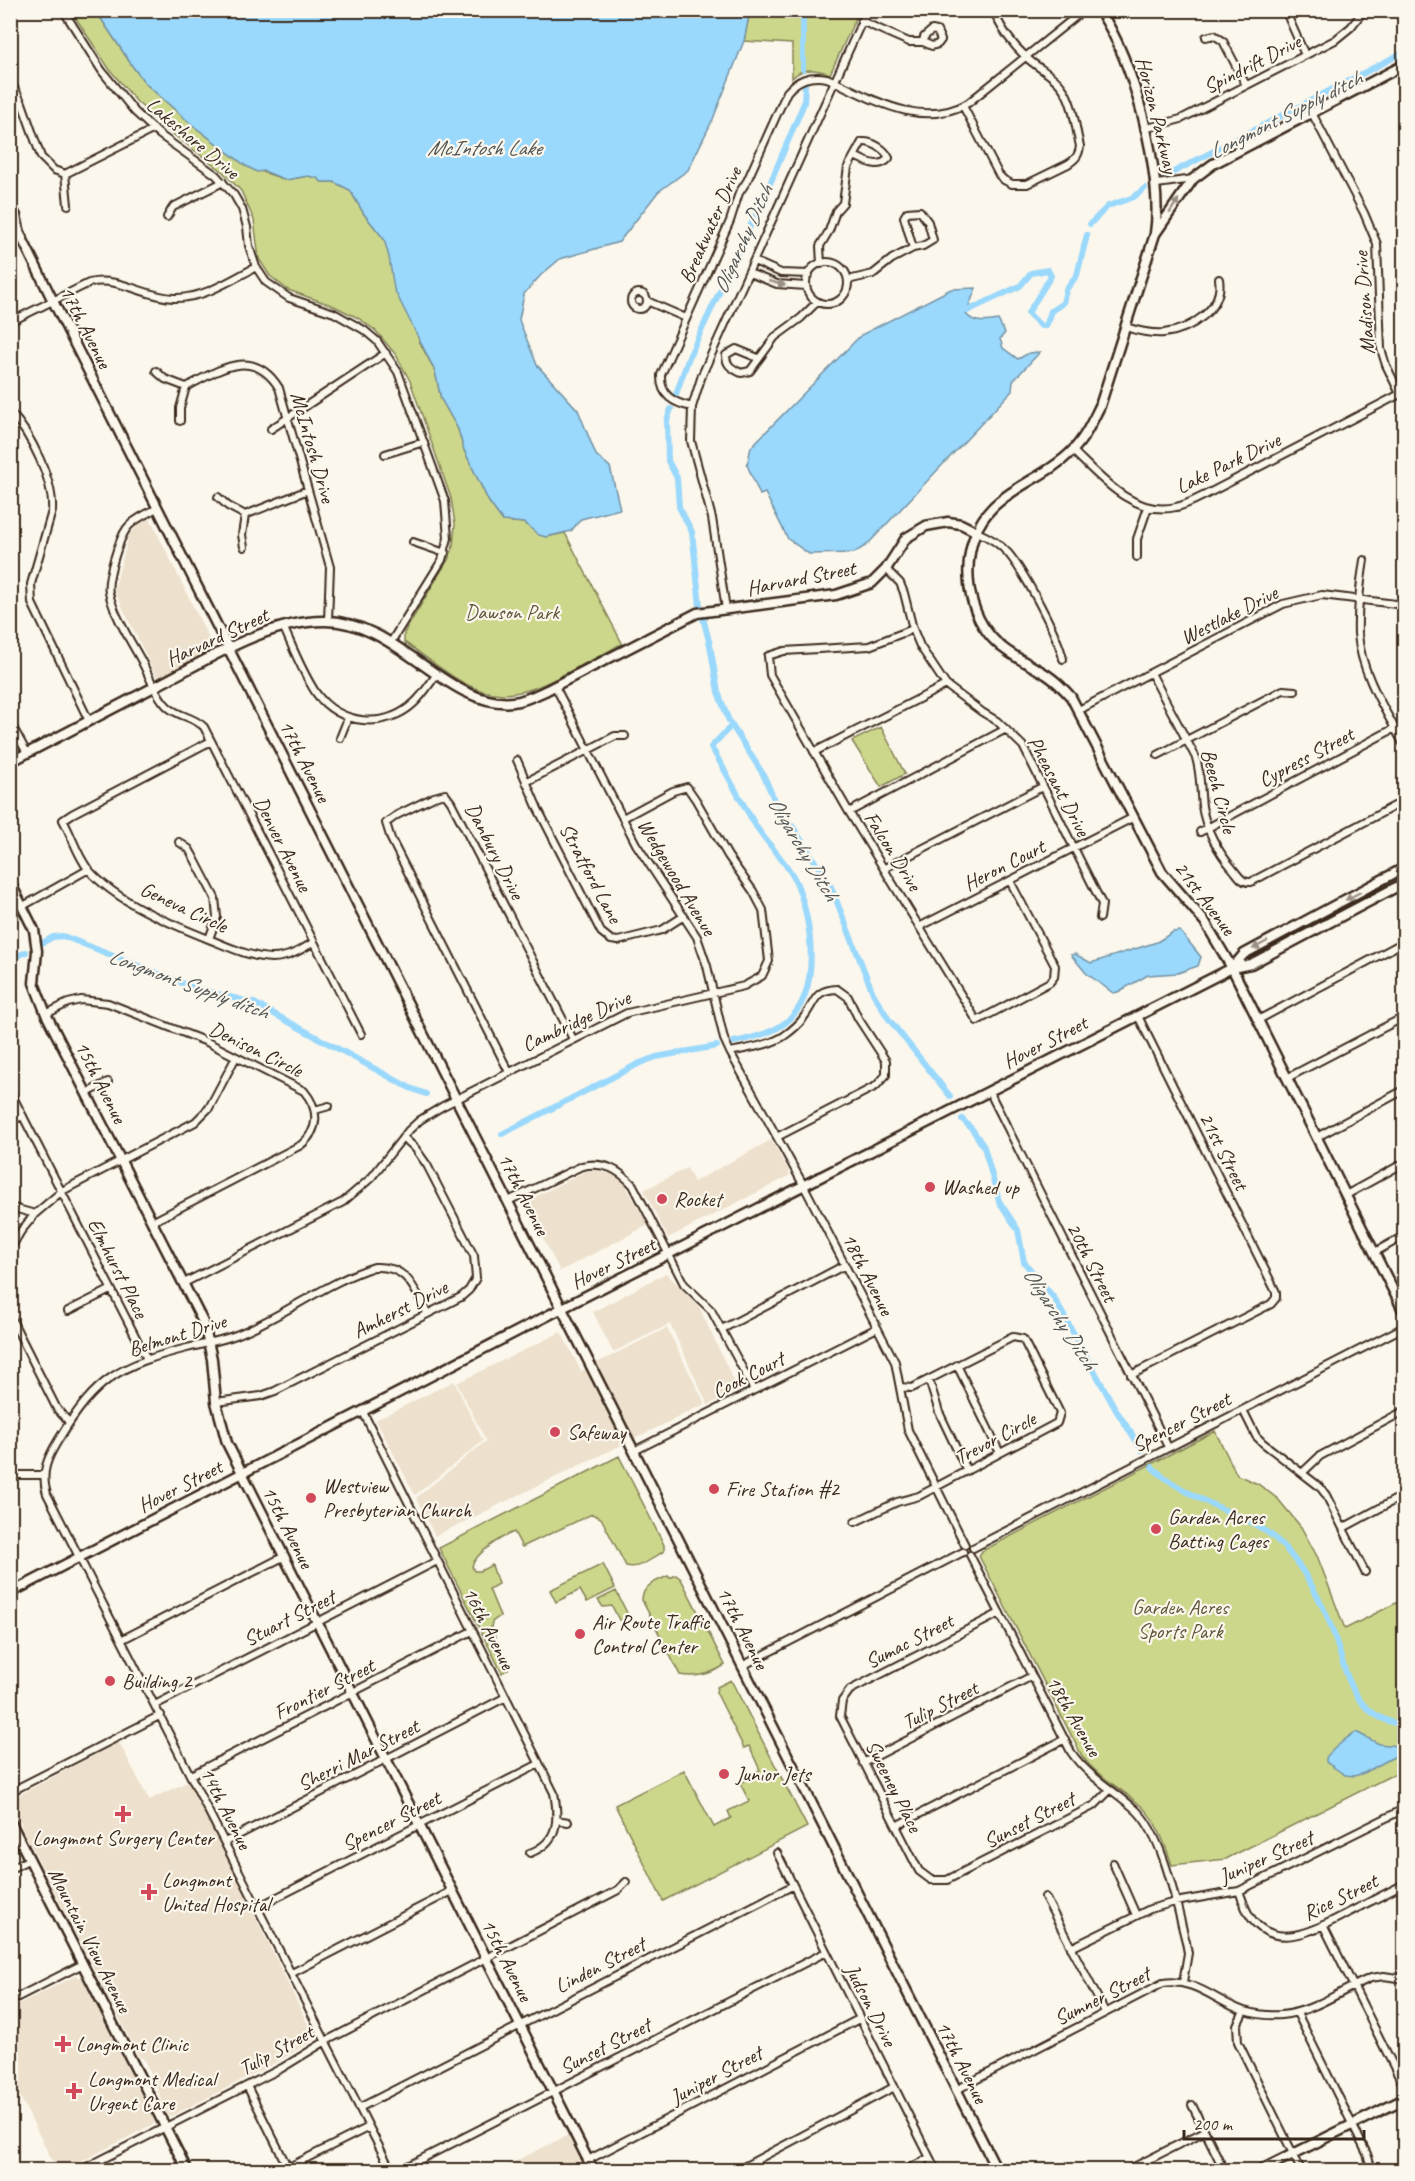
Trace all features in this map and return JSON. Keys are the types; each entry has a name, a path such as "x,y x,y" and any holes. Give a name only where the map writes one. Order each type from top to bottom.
{"street":[{"name":"Lakeshore Drive","path":"63,10 118,93 154,129 223,182 242,209 249,246 256,267 266,282 289,298 345,318 370,336 386,353 398,372 446,504 448,538 445,553 391,642"},
{"path":"726,609 712,518 692,449 690,423 692,407 702,375 867,10"},
{"path":"963,106 999,175 1012,184 1027,184 1074,160 1079,153 1080,146 1068,97 1054,78 1026,57 1001,26 994,10"},
{"path":"834,81 886,106 910,112 937,114 963,106 1084,10"},
{"name":"Horizon Parkway","path":"1099,10 1117,40 1127,63 1144,129 1157,184 1155,234"},
{"path":"1285,10 1305,55"},
{"name":"Spindrift Drive","path":"1144,129 1181,119 1339,38 1364,10"},
{"path":"861,21 909,42 923,42"},
{"path":"1206,37 1214,35 1223,41 1246,85"},
{"path":"1063,659 1059,643 1017,565 997,542 977,532 984,519 995,506 1055,466 1072,451 1091,425 1100,406 1155,234 1193,179 1213,164 1404,65"},
{"name":"Breakwater Drive","path":"692,407 668,397 661,383 665,366 730,221 739,193 747,181 787,92 794,84 809,77 819,76 834,81"},
{"path":"10,80 22,103 41,157 48,165 65,174"},
{"name":"Madison Drive","path":"1312,113 1370,225 1377,244 1381,349 1386,365 1402,393"},
{"path":"65,174 154,129"},
{"path":"821,264 820,246 829,231 831,220 843,203 846,193 846,176 854,156 862,142 867,141 885,151 889,158 885,163 876,165 854,156"},
{"path":"65,174 68,205"},
{"path":"1157,184 1193,179"},
{"path":"167,217 173,207 223,182"},
{"name":"17th Avenue","path":"10,205 16,216 20,234 53,301 997,2170"},
{"path":"848,280 873,274 892,259 913,248 930,243 933,236 928,222 920,211 915,210 907,212 904,217 913,248"},
{"name":"17th Avenue","path":"10,223 20,234"},
{"path":"754,261 781,273 809,274"},
{"path":"834,263 843,270 848,280 846,292 840,300 831,304 817,302 810,296 806,286 806,278 821,264 834,263"},
{"path":"10,322 89,283 110,281 165,297 190,297 204,293 256,267"},
{"path":"749,273 777,284 806,286"},
{"path":"1126,327 1150,333 1162,333 1189,325 1206,313 1216,299 1220,291 1218,279"},
{"path":"647,301 686,318"},
{"path":"758,358 736,349 726,355 726,362 730,367 745,374 753,368 775,337 801,318 817,302"},
{"path":"271,429 386,353"},
{"name":"McIntosh Drive","path":"186,387 231,365 247,364 257,367 274,379 288,418 330,567 328,621"},
{"path":"156,371 165,379 186,387 180,408 180,422"},
{"name":"Lake Park Drive","path":"1072,451 1122,495 1148,507 1164,509 1176,507 1207,494 1402,393"},
{"path":"10,412 20,423 48,477 53,501 31,584 32,603 89,721"},
{"path":"385,454 423,442"},
{"path":"244,515 308,490"},
{"path":"218,497 244,515"},
{"path":"1137,557 1137,539 1148,507"},
{"name":"Denver Avenue","path":"157,508 127,527 110,576 108,587 110,596 129,638 168,707 199,722 211,741 361,1034"},
{"path":"244,515 242,536 244,547"},
{"name":"Harvard Street","path":"10,762 228,649 283,626 328,621 360,627 391,642 469,693 502,702 527,699 687,618 706,611 836,595 872,583 886,570 906,538 926,526 948,522 961,524 977,532"},
{"name":"21st Avenue","path":"977,532 969,557 968,573 973,606 980,621 1001,647 1060,685 1079,710 1167,880 1205,922 1232,968 1404,1312"},
{"path":"413,542 445,553"},
{"path":"1364,560 1358,633 1363,660 1369,678 1404,745"},
{"name":"Pheasant Drive","path":"886,570 900,583 913,629 946,685 1006,729 1023,746 1102,904 1100,918"},
{"name":"Westlake Drive","path":"1079,710 1283,604 1322,595 1404,605"},
{"path":"283,626 316,692 336,712 348,718 361,721 380,720 406,710 419,699 437,674"},
{"name":"Falcon Drive","path":"913,629 869,646 784,651 768,656 770,675 849,812 978,1021 1050,982 1055,972 1055,966 1010,881"},
{"name":"Beech Circle","path":"1151,673 1187,740 1199,768 1203,809 1208,827 1229,865 1243,881 1251,882 1404,801"},
{"path":"814,752 946,685"},
{"name":"Wedgewood Avenue","path":"555,686 636,844 696,937 714,992 724,1039 804,1186"},
{"path":"1158,755 1283,690 1295,691"},
{"path":"340,738 348,718"},
{"path":"10,722 27,753"},
{"name":"Cypress Street","path":"1200,832 1395,728"},
{"path":"849,812 1006,729"},
{"path":"526,782 615,736 625,736"},
{"name":"Geneva Circle","path":"211,741 89,804 63,820 89,869 117,893 153,915 245,953 274,958 297,952 314,942"},
{"name":"Stratford Lane","path":"517,760 595,922 605,937 618,940 662,930 684,916"},
{"name":"Cambridge Drive","path":"184,1283 343,1202 371,1178 403,1137 420,1120 455,1099 627,1013 744,986 756,981 767,969 769,960 763,910 687,787 623,818"},
{"path":"885,868 1042,787"},
{"name":"Danbury Drive","path":"509,1072 390,839 386,823 397,815 445,794 573,1039"},
{"name":"Heron Court","path":"921,926 1134,817"},
{"path":"179,842 189,849 215,898 217,917 209,939"},
{"name":"Hover Street","path":"1232,968 1244,954 1404,868"},
{"path":"23,906 89,869"},
{"name":"15th Avenue","path":"10,882 35,932 34,983 46,1014 204,1324 209,1343 216,1402 227,1443 593,2170"},
{"name":"Hover Street","path":"10,1593 562,1308 1232,968 1251,964 1404,883"},
{"path":"1258,1020 1404,942"},
{"path":"730,1052 782,1037 804,1017 821,992 837,989 848,997 858,1018 886,1061 886,1075 876,1086 777,1137"},
{"name":"Denison Circle","path":"46,1014 68,1003 81,1000 108,1003 207,1042 304,1092 315,1110"},
{"name":"21st Street","path":"1131,1375 1274,1302 1276,1292 1138,1016"},
{"path":"1287,1078 1404,1017"},
{"path":"10,1250 21,1231 35,1214 62,1191 195,1122 204,1115 236,1057"},
{"path":"87,1093 108,1082"},
{"path":"1317,1137 1404,1090"},
{"name":"Elmhurst Place","path":"10,1091 147,1359"},
{"name":"20th Street","path":"989,1091 1168,1447"},
{"path":"152,1221 301,1145 312,1132 316,1122 315,1110 329,1106"},
{"path":"10,1121 23,1116"},
{"name":"Amherst Drive","path":"216,1402 261,1396 275,1391 461,1297 469,1290 476,1278 474,1256 427,1165 415,1148 403,1137"},
{"path":"1346,1195 1404,1163"},
{"path":"508,1201 582,1166 591,1164 607,1166 625,1176 633,1185 684,1284 711,1310 754,1390"},
{"name":"18th Avenue","path":"804,1186 895,1362 908,1430 1065,1739 1079,1764 1136,1810 1146,1822 1159,1848 1188,1953 1183,1982"},
{"path":"10,1208 35,1214"},
{"path":"1375,1252 1404,1236"},
{"path":"722,1329 845,1265"},
{"name":"Belmont Drive","path":"44,1475 49,1455 69,1422 93,1392 128,1366 236,1335 374,1267 394,1269 402,1274 410,1281 428,1314"},
{"path":"68,1311 110,1290"},
{"path":"10,1316 57,1408 69,1422"},
{"name":"Spencer Street","path":"742,1666 1404,1326"},
{"name":"Cook Court","path":"634,1451 877,1328"},
{"name":"Trevor Circle","path":"855,1522 897,1502 919,1496 967,1471 1057,1423 1060,1413 1023,1339 1012,1337 912,1388 900,1387"},
{"path":"957,1365 1000,1453"},
{"path":"929,1380 939,1412 967,1471"},
{"path":"1243,1410 1256,1436 1320,1487 1365,1572"},
{"path":"1302,1473 1320,1456 1404,1411"},
{"name":"16th Avenue","path":"363,1412 554,1793 557,1820"},
{"path":"10,1475 44,1475 47,1494 81,1557"},
{"path":"1343,1528 1404,1495"},
{"name":"14th Avenue","path":"81,1557 391,2170"},
{"path":"123,1639 283,1557"},
{"name":"Stuart Street","path":"155,1705 437,1561"},
{"name":"Sumac Street","path":"840,1707 845,1694 850,1690 1000,1613"},
{"name":"Frontier Street","path":"191,1775 472,1631"},
{"name":"Tulip Street","path":"863,1763 1032,1676"},
{"name":"Sherri Mar Street","path":"225,1842 506,1697"},
{"name":"Sweeney Place","path":"840,1707 840,1716 863,1763 919,1871 925,1877"},
{"path":"10,1792 160,1715"},
{"path":"896,1826 1065,1739"},
{"name":"Spencer Street","path":"258,1907 539,1764"},
{"name":"Sunset Street","path":"925,1877 939,1881 947,1880 1095,1805 1110,1790"},
{"name":"Juniper Street","path":"1071,1948 1136,1915 1175,1902 1239,1892 1404,1809"},
{"path":"530,1852 542,1848 553,1834 557,1820 568,1822"},
{"name":"Mountain View Avenue","path":"10,1821 187,2170"},
{"name":"Judson Drive","path":"777,1854 936,2170"},
{"path":"10,1869 30,1859"},
{"path":"1113,1863 1136,1915"},
{"name":"Tulip Street","path":"81,2170 248,2086 326,2041 618,1890 626,1882"},
{"name":"Rice Street","path":"1239,1892 1248,1913 1255,1922 1273,1933 1284,1936 1298,1935 1323,1925 1404,1884"},
{"name":"Linden Street","path":"359,2108 792,1886"},
{"path":"292,1973 452,1891"},
{"path":"1045,1897 1105,2012"},
{"path":"1323,1925 1404,2087"},
{"name":"Sunset Street","path":"400,2170 826,1952"},
{"path":"10,1989 13,1999 83,1964"},
{"name":"Sumner Street","path":"956,2090 1162,1983 1183,1982 1244,2011 1261,2014 1297,2013 1371,1978 1384,1976 1404,1979"},
{"path":"1244,2011 1238,2025 1238,2042 1301,2170"},
{"path":"1297,2013 1367,2154 1372,2170"},
{"name":"Juniper Street","path":"588,2160 859,2019"},
{"path":"248,2086 286,2169 369,2127"},
{"path":"738,2170 894,2087"},
{"path":"1261,2170 1404,2099"},
{"path":"1192,2105 1224,2170"},
{"path":"1130,2170 1204,2131"},
{"path":"906,2170 929,2158"}],"shaded area":[{"path":"150,518 214,649 157,678 114,590 129,535 140,523"},
{"path":"771,1140 789,1171 789,1176 668,1238 644,1190 687,1168 694,1182"},
{"path":"594,1170 615,1175 623,1181 648,1225 560,1271 527,1208 529,1200 586,1171"},
{"path":"666,1273 699,1307 738,1390 708,1405 670,1324 613,1352 593,1312"},
{"path":"667,1328 705,1404 435,1536 416,1498 486,1441 457,1383 561,1332 581,1371"},
{"path":"454,1381 483,1441 415,1495 376,1420"},
{"name":"Longmont United Hospital","path":"119,1742 149,1800 189,1781 315,2039 277,2062 171,2116 167,2114 143,2058 139,2057 24,1832 13,1801 14,1798"},
{"name":"Longmont Clinic","path":"76,1976 82,1978 155,2123 65,2170 57,2170 11,2079 11,2008"},
{"path":"568,2135 586,2170 498,2170"}],"green space":[{"name":"Dawson Park","path":"71,11 96,11 146,84 191,124 246,166 286,180 308,176 322,182 334,182 350,190 364,214 384,239 420,343 435,371 441,399 458,429 464,450 489,502 503,521 524,523 546,537 565,533 623,645 542,685 519,692 495,694 462,682 404,642 404,633 449,558 453,546 455,524 451,498 410,381 396,355 376,331 358,318 334,306 288,290 270,276 259,259 254,220 241,191 222,171 166,129 137,102 110,70"},
{"path":"750,11 859,11 830,74 810,70 800,72 792,78 792,44 744,41"},
{"path":"881,727 905,774 881,787 852,741"},
{"name":"Garden Acres Sports Park","path":"1215,1431 1237,1475 1258,1484 1278,1499 1301,1527 1318,1558 1345,1629 1404,1599 1404,1769 1226,1859 1172,1865 1150,1816 1132,1798 1094,1770 1082,1756 979,1556 982,1551"},
{"path":"619,1456 664,1545 664,1551 642,1565 626,1566 601,1518 592,1514 522,1547 514,1532 490,1546 479,1555 472,1566 474,1571 480,1571 492,1565 498,1584 489,1589 500,1616 492,1622 491,1627 508,1669 502,1673 439,1548"},
{"path":"603,1564 615,1588 587,1602 580,1590 556,1602 550,1590"},
{"path":"676,1575 681,1579 725,1665 709,1673 698,1676 680,1675 642,1600 647,1587 651,1584"},
{"path":"616,1591 628,1615 621,1620 612,1606 603,1607 598,1600"},
{"path":"731,1680 807,1827 663,1901 615,1805 684,1770 714,1827 731,1818 728,1811 749,1801 740,1783 757,1775 756,1772 760,1770 749,1746 744,1748 716,1692 717,1687"}],"water":[{"name":"McIntosh Lake","path":"96,11 750,11 744,41 713,119 688,170 658,192 619,242 560,259 524,294 519,320 537,365 578,410 596,455 610,467 620,509 581,519 571,531 546,537 539,535 524,523 503,521 489,502 464,450 458,429 441,399 435,371 394,289 384,239 364,214 350,190 334,182 322,182 308,176 286,180 264,171 257,172 246,166 191,124 146,84"},
{"path":"976,288 966,314 969,317 980,322 998,320 1005,333 1000,339 1003,348 1018,359 1029,353 1040,352 1013,381 1012,391 867,545 854,553 809,554 788,539 765,493 760,495 747,465 751,447 861,335 951,289"},
{"path":"1180,931 1201,957 1198,966 1178,973 1148,975 1118,992 1113,993 1086,973 1071,955 1075,954 1091,963 1157,942 1173,932"},
{"path":"1356,1732 1379,1744 1398,1746 1403,1752 1364,1773 1354,1776 1345,1775 1326,1762 1326,1758"}],"waterway":[{"name":"Oligarchy Ditch","path":"803,10 803,69"},
{"name":"Longmont Supply ditch","path":"1166,176 1404,52"},
{"name":"Oligarchy Ditch","path":"676,394 689,357 769,186 804,103 805,84"},
{"name":"Longmont Supply ditch","path":"1090,224 1108,206 1134,197 1145,188"},
{"name":"Longmont Supply ditch","path":"967,311 1020,286 1031,273 1048,270 1051,276 1028,313 1041,326 1046,326 1051,311 1063,303 1066,290 1077,275 1087,235"},
{"name":"Oligarchy Ditch","path":"671,409 667,420 668,461 677,478 679,507 692,532 700,606"},
{"name":"Oligarchy Ditch","path":"703,618 718,692 729,721 763,774 781,815 793,827 831,887 873,993 888,1018 950,1096"},
{"name":"Longmont Supply ditch","path":"732,725 711,747 756,826 796,882 806,916 811,956 805,994 797,1010 785,1023 773,1030 734,1042"},
{"name":"Longmont Supply ditch","path":"44,942 53,937 63,936 197,989 254,1003 410,1088 426,1094"},
{"name":"Longmont Supply ditch","path":"10,960 26,952"},
{"name":"Longmont Supply ditch","path":"502,1134 640,1063 656,1057 717,1046"},
{"name":"Oligarchy Ditch","path":"962,1119 984,1147 999,1201 1018,1230 1024,1262 1054,1298 1116,1410 1142,1450"},
{"name":"Oligarchy Ditch","path":"1152,1467 1187,1492 1258,1526 1283,1545 1304,1573 1322,1605 1352,1688 1371,1712 1385,1720 1404,1725"}],"place":[{"name":"Washed up","path":"930,1187"},
{"name":"Rocket","path":"662,1199"},
{"name":"Safeway","path":"555,1432"},
{"name":"Fire Station #2","path":"714,1489"},
{"name":"Westview Presbyterian Church","path":"311,1498"},
{"name":"Garden Acres Batting Cages","path":"1156,1529"},
{"name":"Air Route Traffic Control Center","path":"580,1634"},
{"name":"Building 2","path":"110,1681"},
{"name":"Junior Jets","path":"724,1774"},
{"name":"Longmont Surgery Center","path":"123,1814"},
{"name":"Longmont United Hospital","path":"149,1892"},
{"name":"Longmont Clinic","path":"63,2044"},
{"name":"Longmont Medical Urgent Care","path":"74,2091"}]}
